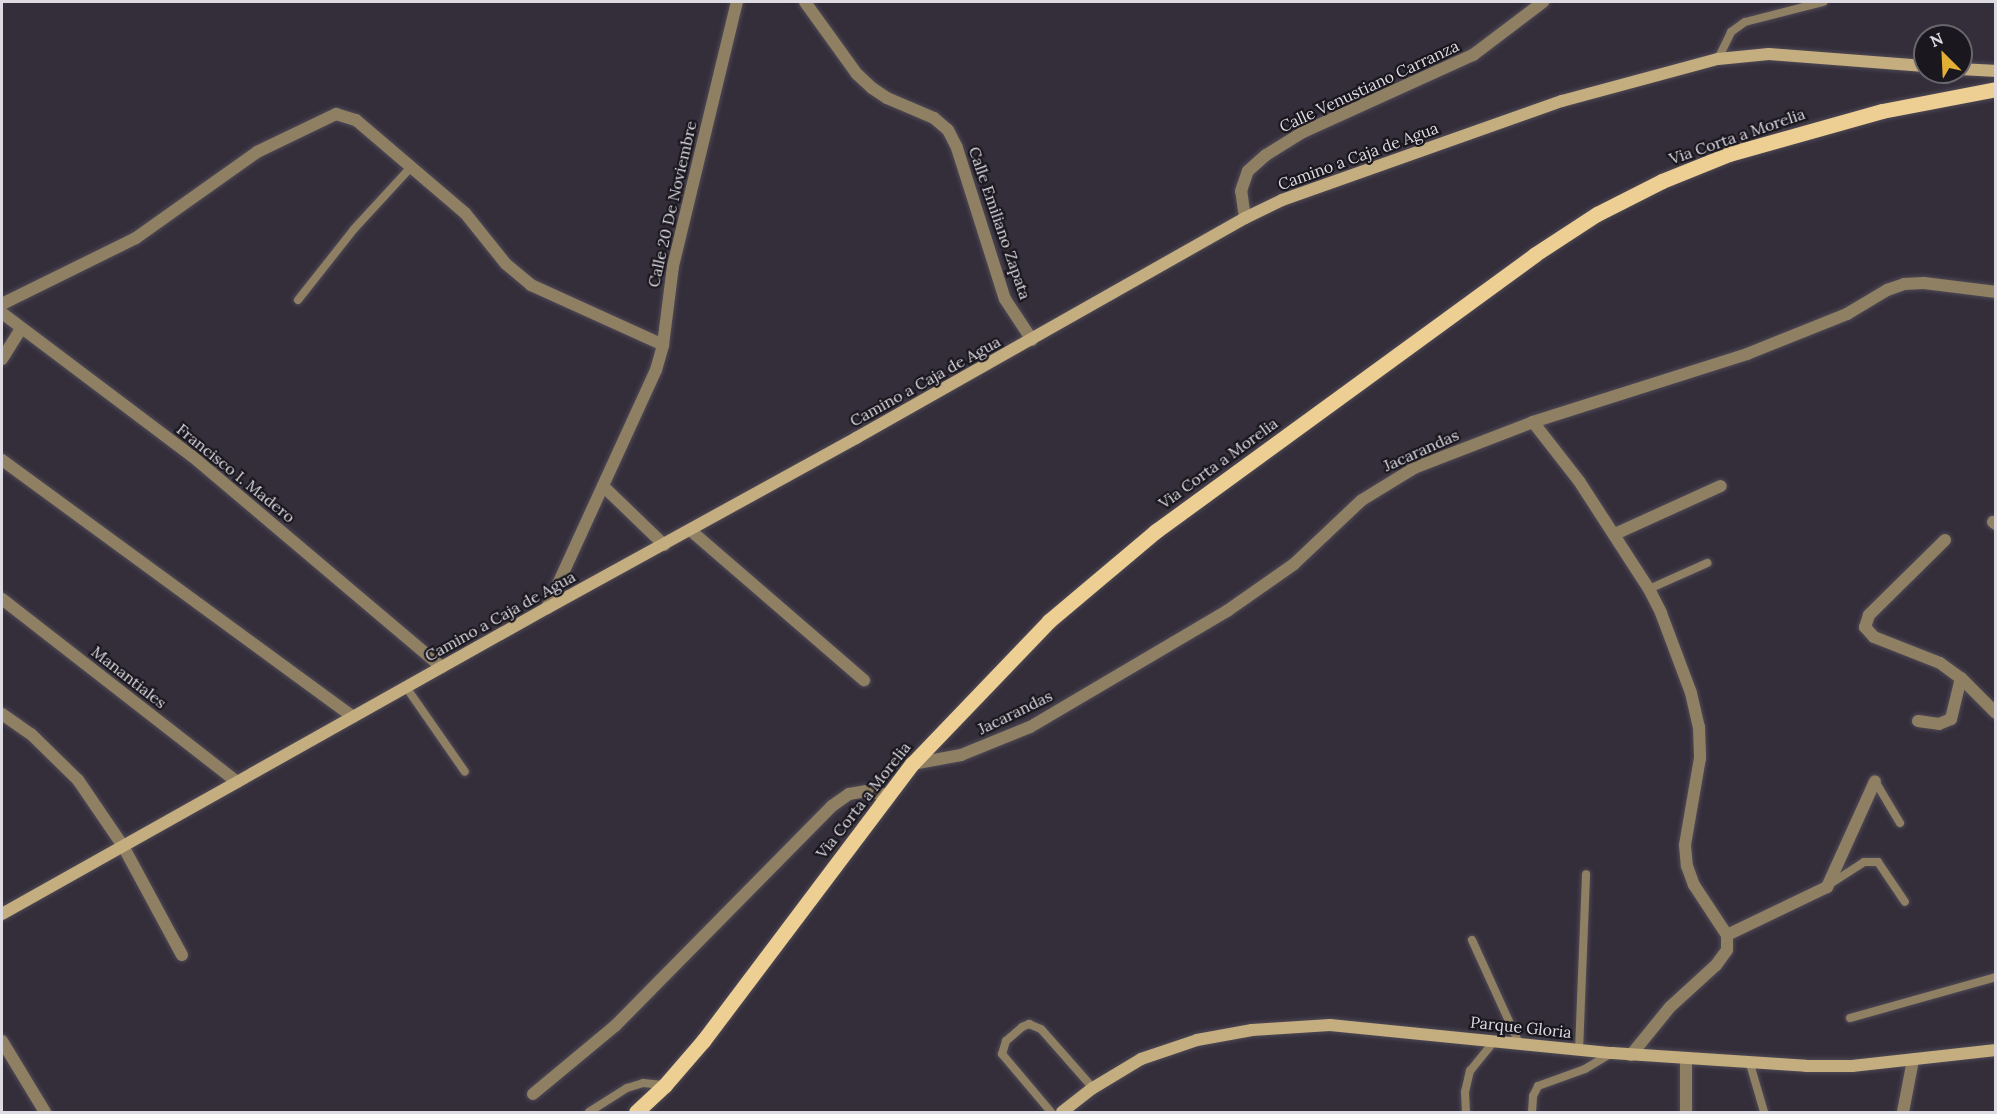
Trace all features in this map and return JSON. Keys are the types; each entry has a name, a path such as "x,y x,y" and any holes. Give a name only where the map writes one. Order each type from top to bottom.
{"main road":[{"name":"Camino a Caja de Agua","path":"2,914 547,608 1032,340 1245,218 1282,200 1562,101 1718,59 1769,54 1913,65"},
{"path":"1973,70 1995,71"},
{"name":"Via Corta a Morelia","path":"636,1113 665,1085 737,997 912,764 1049,621 1156,531 1524,262 1597,214 1662,180 1729,154 1882,111 1995,89"},
{"name":"Parque Gloria","path":"1062,1113 1093,1088 1142,1059 1197,1040 1252,1030 1330,1025 1630,1055 1750,1064 1852,1066 1995,1050"}],"street":[{"name":"Calle 20 De Noviembre","path":"547,608 656,370 663,345 673,266 737,2"},
{"name":"Calle Emiliano Zapata","path":"805,2 857,74 872,88 887,98 934,118 948,130 957,148 1005,299 1032,340"},
{"name":"Calle Venustiano Carranza","path":"1245,218 1241,191 1244,181 1248,171 1266,155 1303,132 1473,55 1543,2"},
{"path":"2,304 136,238 257,152 326,116 336,114 356,120 465,213 506,264 531,285 663,345"},
{"name":"Jacarandas","path":"912,764 961,755 1030,727 1262,588 1294,564 1362,500 1386,483 1414,468 1533,422 1747,354 1847,314 1887,290 1904,284 1924,283 1995,292"},
{"name":"Francisco I. Madero","path":"2,313 192,456 442,667"},
{"path":"2,359 21,328"},
{"path":"1533,422 1615,534 1649,589 1661,613 1691,693 1699,727 1700,758 1686,845 1687,866 1694,885 1727,935 1727,950 1716,965 1670,1006 1630,1055"},
{"path":"2,460 353,717"},
{"path":"603,486 664,545"},
{"path":"1615,534 1721,486"},
{"path":"690,530 864,681"},
{"path":"1946,540 1869,615 1865,627 1874,637 1918,652 1940,663 1961,678 1995,713"},
{"name":"Manantiales","path":"2,599 237,782"},
{"path":"1918,721 1939,724 1951,719 1961,678"},
{"path":"2,714 32,735 78,780 123,846 182,955"},
{"path":"1727,935 1827,887 1875,781"},
{"path":"533,1094 615,1026 832,806 849,794 866,791 887,795"},
{"path":"2,1041 45,1113"},
{"path":"1686,1060 1686,1113"},
{"path":"1904,1113 1913,1060"}],"lane":[{"path":"1718,59 1731,32 1745,22 1823,2"},
{"path":"298,300 354,229 411,167"},
{"path":"1649,589 1707,563"},
{"path":"406,687 465,771"},
{"path":"1875,781 1900,823"},
{"path":"1827,887 1871,860 1883,866 1905,902"},
{"path":"1580,1050 1586,874"},
{"path":"1472,940 1519,1043"},
{"path":"1850,1018 1995,977"},
{"path":"1051,1113 1002,1054 1006,1041 1022,1027 1036,1024 1093,1088"},
{"path":"1466,1113 1465,1092 1470,1071 1494,1041"},
{"path":"1532,1113 1533,1096 1538,1086 1585,1069 1612,1053"},
{"path":"1750,1064 1764,1113"},
{"path":"589,1113 627,1088 643,1083 665,1085"}]}
